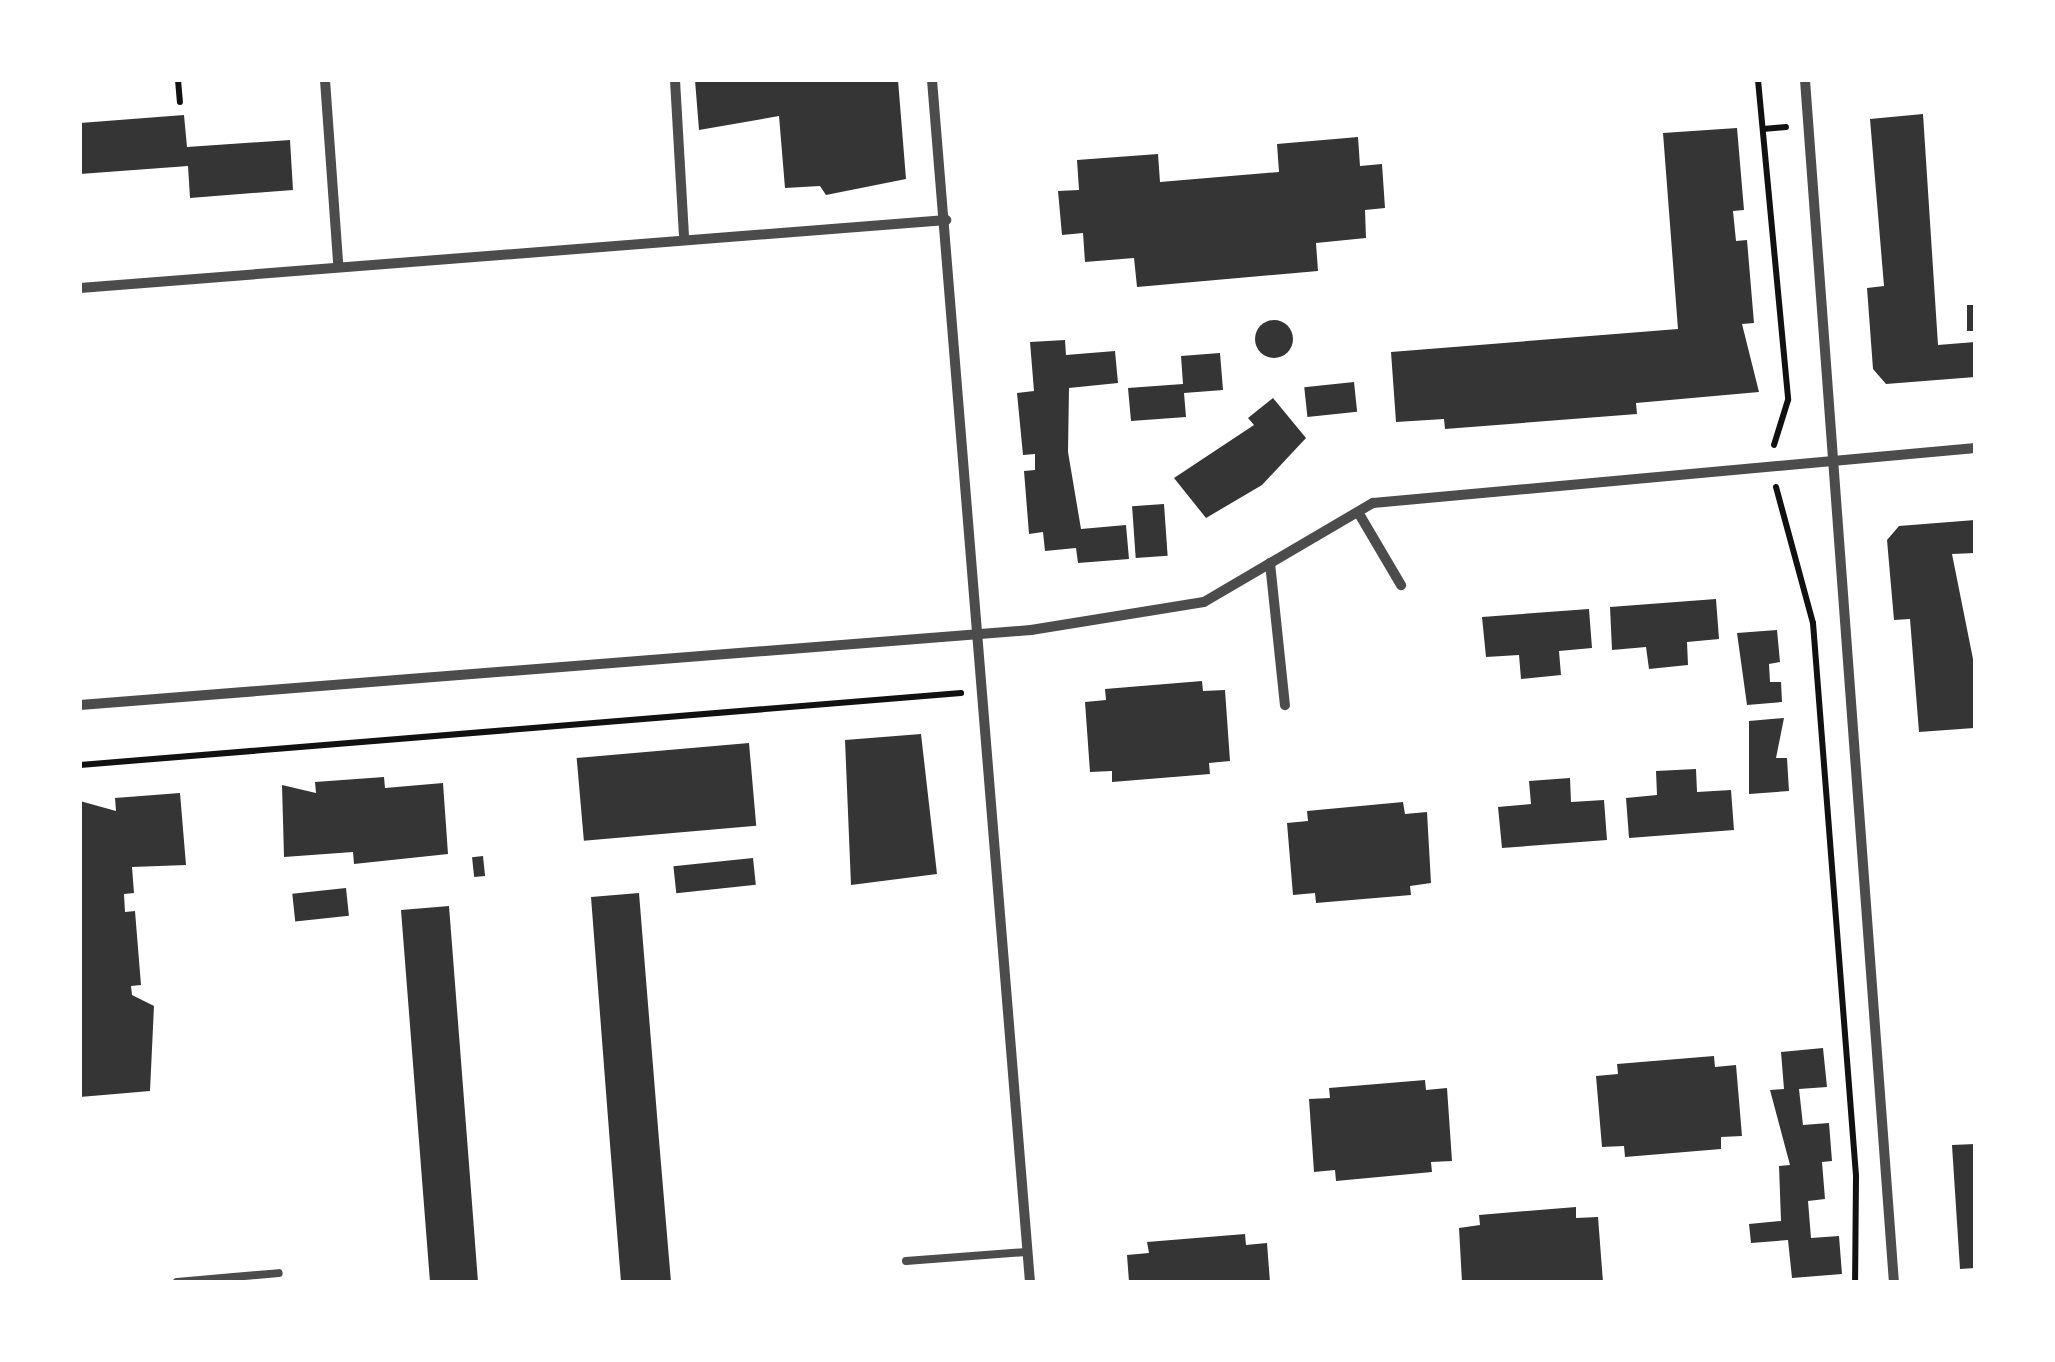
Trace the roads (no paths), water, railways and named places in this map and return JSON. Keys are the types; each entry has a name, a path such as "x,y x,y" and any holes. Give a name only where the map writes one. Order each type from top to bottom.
{"street":[{"path":"325,80 338,262"},
{"path":"675,80 684,235"},
{"path":"932,80 1030,1282"},
{"path":"1805,80 1894,1282"},
{"path":"80,288 338,262 684,235 946,220"},
{"path":"80,705 977,633 1204,602 1373,503 1831,457 1975,448"},
{"path":"1358,512 1401,586"},
{"path":"1270,563 1286,705"}],"lane":[{"path":"906,1261 1027,1252"},
{"path":"176,1282 278,1273"}]}
